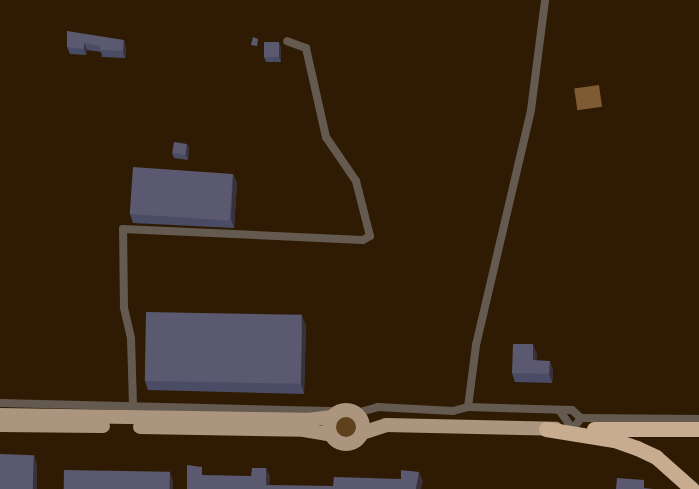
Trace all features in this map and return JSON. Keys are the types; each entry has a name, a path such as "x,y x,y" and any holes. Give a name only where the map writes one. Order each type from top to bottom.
{"highway":[{"path":"577,423 699,436"},
{"path":"546,429 614,440 637,448 656,458 692,489"},
{"path":"648,429 699,429"}],"main road":[{"path":"331,435 336,414"},
{"path":"0,415 306,420 336,414 358,415 386,425 546,429 577,423"},
{"path":"358,415 362,433"},
{"path":"0,425 304,429 331,435 345,444 355,441 362,433 386,425"}],"street":[{"path":"468,407 476,345 531,110 545,0"},
{"path":"133,405 131,338 124,307 123,229 363,240 370,236 356,181 326,137 306,48 287,41"},
{"path":"0,403 133,405 336,414"},
{"path":"358,415 378,407 453,411 468,407 572,410 577,423"},
{"path":"559,410 577,423 699,419"}],"shaded area":[{"path":"599,85 602,107 577,110 574,88"},
{"path":"346,412 357,416 361,427 357,438 346,442 335,438 331,427 335,416"}],"building":[{"path":"67,31 124,40 123,51 100,50 100,46 84,43 84,49 67,47"},
{"path":"253,37 258,39 257,46 251,45"},
{"path":"264,42 279,42 279,57 264,57"},
{"path":"174,142 187,144 185,155 172,153"},
{"path":"133,167 233,174 229,221 130,214"},
{"path":"146,312 302,315 301,384 145,381"},
{"path":"513,344 533,344 533,360 550,361 549,374 512,373"},
{"path":"0,454 34,455 33,489 0,489"},
{"path":"187,465 202,467 202,475 251,476 252,468 266,468 266,485 333,486 334,477 401,479 401,470 419,472 416,489 187,489"},
{"path":"64,470 170,472 170,489 64,489"},
{"path":"617,478 644,480 644,488 654,489 616,489"}]}
